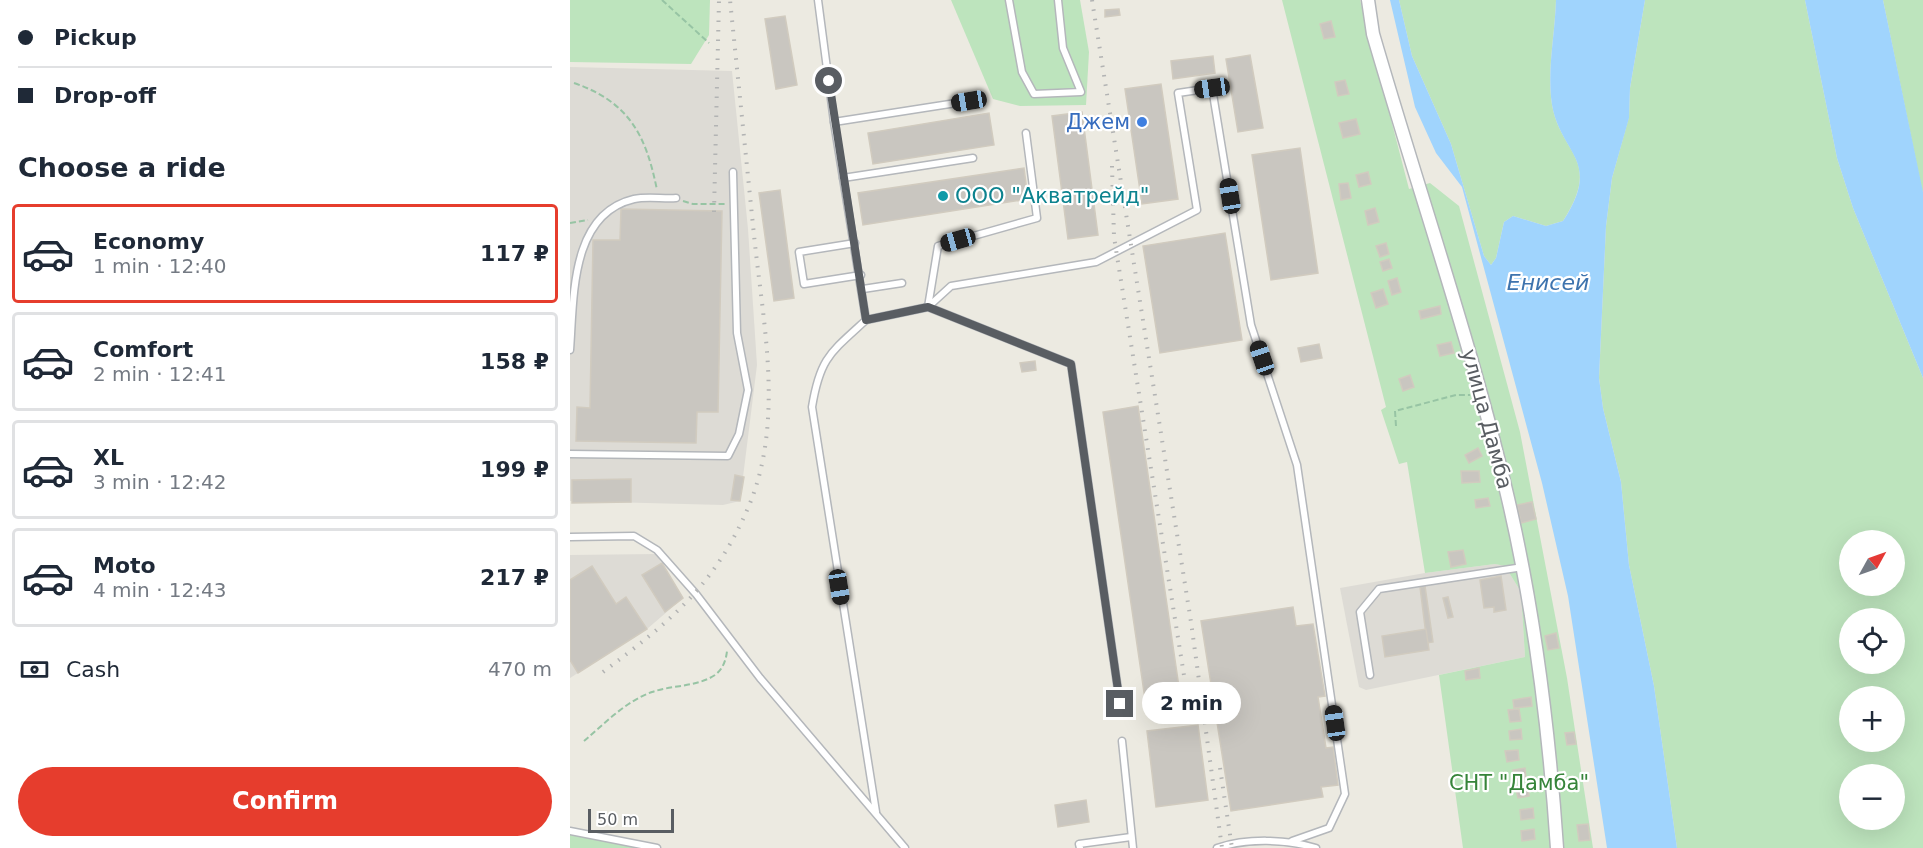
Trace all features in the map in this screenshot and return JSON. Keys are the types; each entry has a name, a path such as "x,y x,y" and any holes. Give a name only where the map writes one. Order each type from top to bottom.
{"street":[{"name":"улица Дамба","path":"1368,0 1373,34 1482,396 1523,567 1544,701 1557,848"}],"lane":[{"path":"818,0 834,122 861,275 866,320"},
{"path":"1009,0 1022,72 1034,94 1081,92 1063,48 1058,0"},
{"path":"876,812 812,407 817,375 831,352 866,320 928,307 951,286 1096,262 1197,210 1178,93 1212,88 1251,325 1297,465 1346,794 1329,828 1292,841 1231,844 1217,848"},
{"path":"834,122 969,101"},
{"path":"928,307 938,246 1037,218 1026,133"},
{"path":"843,178 973,158"},
{"path":"570,454 728,456 739,434 748,390 737,333 733,172"},
{"path":"570,350 578,266 597,220 635,199 676,198"},
{"path":"855,243 799,252 804,284 861,275"},
{"path":"863,289 902,282"},
{"path":"928,307 1071,364 1120,704"},
{"path":"570,537 633,536 657,550 696,594 760,678 905,848"},
{"path":"1370,675 1360,612 1379,589 1523,567"},
{"path":"1122,741 1133,848"},
{"path":"570,831 657,848"},
{"path":"1080,848 1079,844 1131,837"},
{"path":"1292,841 1316,848"}],"path":[{"path":"662,0 709,43"},
{"path":"574,83 591,89 619,105 646,145 659,199"},
{"path":"676,198 693,204 734,204"},
{"path":"570,223 597,220"},
{"path":"1396,426 1395,411 1456,395 1482,396"},
{"path":"584,741 628,705 651,693 698,682 716,674 726,660 728,636"}],"shaded area":[{"path":"570,67 732,71 748,229 757,365 740,501 723,505 570,501"},
{"path":"656,554 683,598 647,629 570,678 570,555"},
{"path":"1495,564 1505,566 1521,592 1525,657 1366,690 1359,687 1340,588 1425,573"}],"green space":[{"path":"570,0 710,0 709,35 691,64 570,62"},
{"path":"951,0 1080,0 1089,52 1086,105 1020,106 993,99"},
{"name":"СНТ \"Дамба\"","path":"1282,0 1360,0 1409,189 1430,183 1459,206 1520,432 1567,678 1593,848 1463,848 1439,675 1525,657 1521,592 1505,566 1495,564 1425,573 1407,462 1399,464 1381,410 1386,407"},
{"path":"1399,0 1556,0 1550,73 1551,97 1561,131 1575,156 1580,182 1575,199 1563,221 1546,226 1513,216 1504,222 1496,258 1491,265 1484,256 1451,144 1412,56"},
{"path":"1645,0 1805,0 1837,158 1853,208 1923,378 1923,848 1677,848 1654,686 1629,565 1621,482 1603,408 1599,378 1606,226 1612,178 1629,117 1630,88"},
{"path":"1883,0 1923,0 1923,192 1922,190"},
{"path":"570,834 639,848 570,848"}],"water":[{"name":"Енисей","path":"1390,0 1399,0 1412,56 1451,144 1484,256 1491,265 1496,258 1504,222 1513,216 1546,226 1563,221 1575,200 1580,183 1575,156 1561,131 1551,97 1550,73 1556,0 1645,0 1630,88 1629,118 1612,178 1606,226 1599,378 1603,408 1621,482 1629,565 1654,686 1677,848 1607,848 1568,596 1542,483 1462,187 1436,153 1415,107"},
{"path":"1805,0 1883,0 1923,192 1923,378 1853,208 1837,158"}],"building":[{"path":"1119,9 1120,15 1105,17 1105,10"},
{"path":"785,16 797,85 776,89 765,19"},
{"path":"1331,21 1335,37 1324,39 1320,24"},
{"path":"1250,55 1263,128 1238,132 1226,59"},
{"path":"1213,56 1215,73 1173,79 1171,61"},
{"path":"1345,80 1349,94 1338,96 1335,82"},
{"path":"1161,84 1178,199 1142,204 1125,89"},
{"path":"1082,112 1098,235 1068,239 1052,116"},
{"path":"989,113 994,145 873,164 868,133"},
{"path":"1356,119 1360,134 1343,138 1339,123"},
{"path":"1300,148 1318,273 1271,280 1252,155"},
{"name":"ООО \"Акватрейд\"","path":"1024,168 1028,199 863,225 858,193"},
{"path":"1368,172 1371,184 1359,187 1356,175"},
{"path":"1348,183 1351,198 1341,200 1339,184"},
{"path":"780,190 794,298 774,301 759,193"},
{"path":"1375,208 1379,222 1368,225 1365,211"},
{"path":"621,209 722,211 718,412 697,412 696,443 576,441 577,407 590,408 593,240 620,240"},
{"path":"1225,233 1242,340 1160,353 1143,246"},
{"path":"1386,243 1389,254 1380,257 1376,246"},
{"path":"1389,259 1392,268 1383,271 1380,262"},
{"path":"1397,278 1401,292 1392,295 1388,281"},
{"path":"1383,289 1388,304 1376,308 1371,293"},
{"path":"1440,306 1441,314 1421,319 1419,311"},
{"path":"1451,342 1454,353 1440,356 1437,345"},
{"path":"1319,344 1322,358 1301,362 1298,348"},
{"path":"1035,361 1036,370 1022,372 1020,363"},
{"path":"1410,375 1414,387 1403,391 1399,379"},
{"path":"1138,406 1180,694 1145,699 1103,412"},
{"path":"1478,448 1482,456 1469,463 1465,455"},
{"path":"1461,471 1479,471 1480,482 1462,483"},
{"path":"735,475 744,477 740,501 731,500"},
{"path":"631,479 631,502 572,503 572,480"},
{"path":"1488,498 1490,506 1476,508 1475,500"},
{"path":"1532,502 1536,519 1521,523 1517,505"},
{"path":"1463,550 1466,564 1451,567 1448,552"},
{"path":"662,563 683,598 665,612 642,575"},
{"path":"592,566 616,604 626,597 647,629 578,673 570,660 570,580"},
{"path":"1501,576 1506,610 1494,612 1494,607 1484,608 1480,580"},
{"path":"1425,586 1433,642 1427,643 1420,587"},
{"path":"1448,597 1453,617 1448,618 1443,598"},
{"path":"1293,607 1296,626 1313,624 1325,696 1318,697 1326,748 1333,747 1338,785 1321,787 1323,797 1231,811 1201,621"},
{"path":"1426,629 1429,650 1385,657 1382,636"},
{"path":"1556,633 1559,648 1548,650 1545,636"},
{"path":"1479,668 1480,678 1466,680 1465,671"},
{"path":"1531,697 1532,706 1514,708 1513,700"},
{"path":"1519,709 1521,721 1510,722 1508,710"},
{"path":"1198,725 1208,800 1156,807 1147,731"},
{"path":"1521,729 1522,739 1510,740 1509,731"},
{"path":"1574,732 1576,744 1567,745 1565,733"},
{"path":"1518,750 1519,760 1507,762 1505,751"},
{"path":"1525,768 1526,779 1515,780 1513,770"},
{"path":"1528,786 1529,796 1518,798 1516,789"},
{"path":"1086,800 1089,822 1058,827 1055,805"},
{"path":"1533,808 1534,818 1521,820 1520,810"},
{"path":"1588,824 1590,840 1579,841 1577,825"},
{"path":"1534,829 1535,839 1522,841 1521,831"}],"railway":[{"path":"714,212 719,0"},
{"path":"603,672 648,637 687,601 720,560 735,536 748,508 759,475 766,442 769,407 766,338 730,0"},
{"path":"1092,0 1191,622 1222,848"},
{"path":"1112,166 1114,237 1190,713"},
{"path":"1220,768 1232,848"}],"place":[{"name":"Джем","path":"1142,122"},
{"name":"ООО \"Акватрейд\"","path":"943,196"}],"route":[{"path":"829,81 866,320 928,307 1071,364 1120,704"}]}
